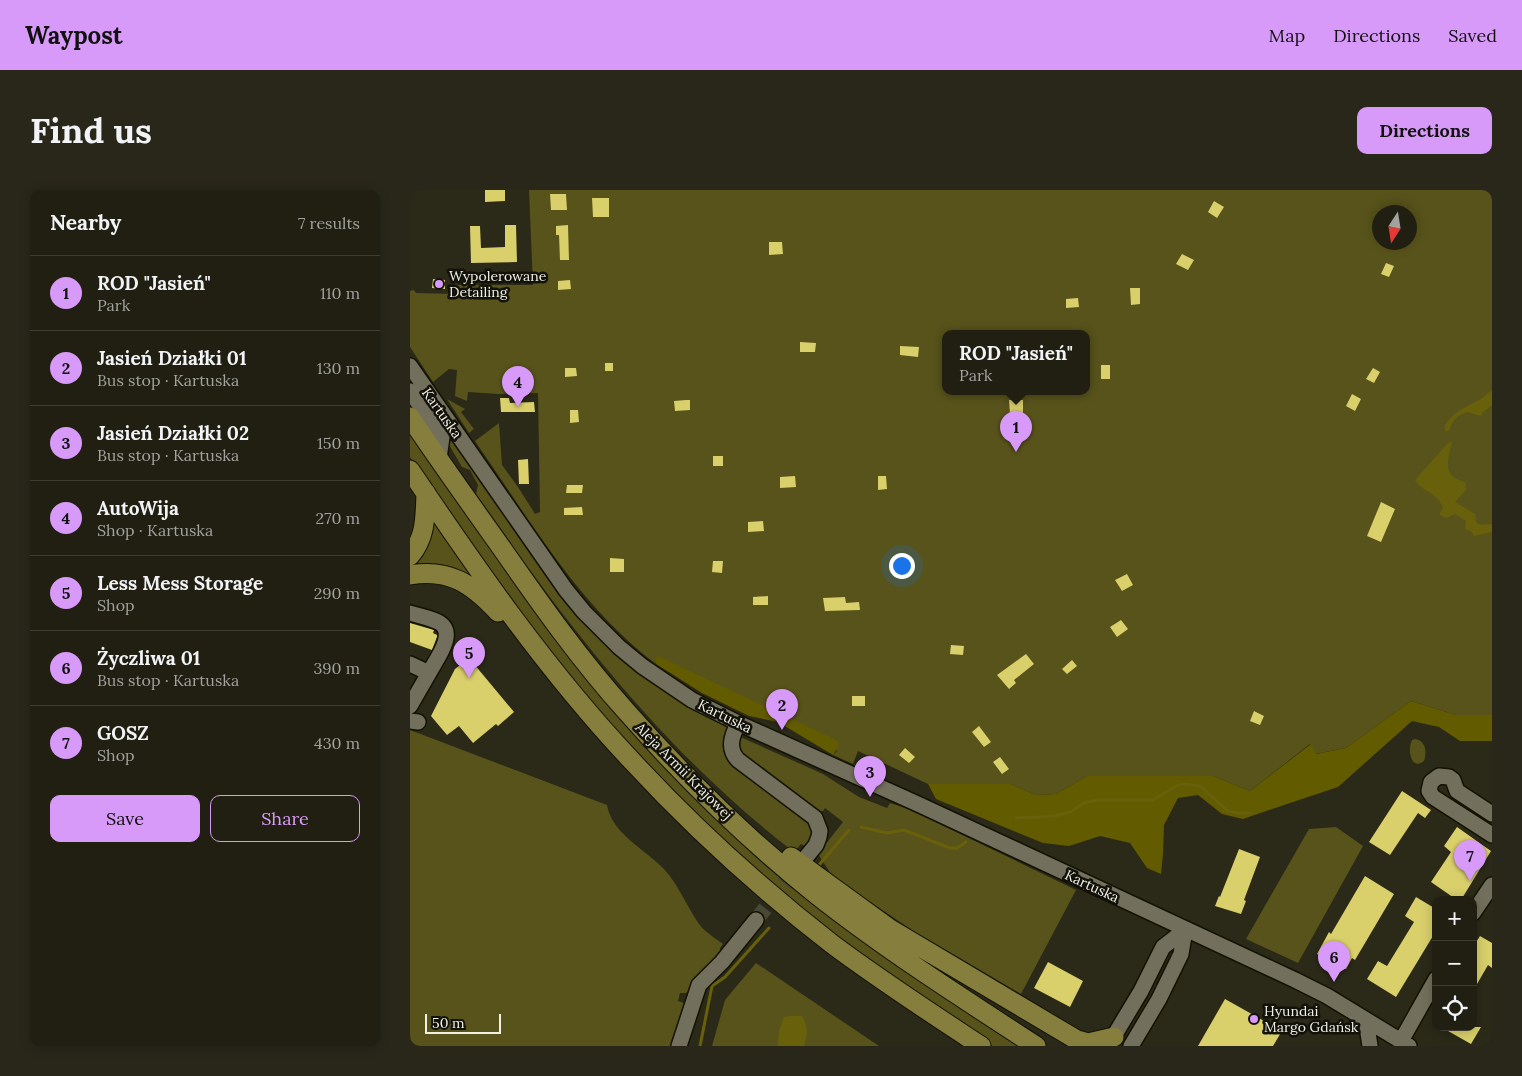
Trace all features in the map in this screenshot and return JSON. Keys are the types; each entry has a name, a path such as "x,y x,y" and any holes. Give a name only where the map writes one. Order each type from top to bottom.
{"main road":[{"name":"Aleja Armii Krajowej","path":"410,417 570,645 624,710 671,760 757,843 817,894 882,944 1036,1046"},
{"name":"Aleja Armii Krajowej","path":"410,470 535,647 630,760 667,798 726,855 832,943 981,1046"},
{"path":"410,556 420,542 424,524 426,493"},
{"path":"410,575 431,572 458,579 472,587 535,647"},
{"path":"671,760 775,845 890,929 1082,1043 1111,1042"}],"street":[{"name":"Kartuska","path":"410,366 547,564 584,612 619,647 662,680 692,700 738,722 1303,984 1405,1043"},
{"path":"410,391 442,437 439,459"},
{"path":"410,613 441,624 446,632 447,640 410,706"},
{"path":"410,664 429,673"},
{"path":"738,722 731,744 734,756 809,812 818,824 819,837 816,845 807,856"},
{"path":"1492,814 1457,791 1453,780 1449,777 1439,776 1429,786 1429,791 1434,797 1492,835"},
{"path":"1477,908 1492,885"},
{"path":"679,1046 699,985 722,962 756,920"},
{"path":"1111,1042 1141,991 1163,947 1185,930"},
{"path":"1131,1046 1159,999 1181,954 1185,930"},
{"path":"1405,1043 1433,986"},
{"path":"1366,1020 1370,1046"}],"shaded area":[{"path":"529,190 1492,190 1492,715 1456,715 1411,701 1346,748 1315,754 1310,744 1250,791 1213,776 1087,776 1056,794 1035,795 1011,784 928,784 858,751 853,764 833,755 837,751 655,660 656,664 628,641 579,589 536,531 475,441 499,423 502,465 535,514 540,512 538,393 498,394 468,392 467,401 455,396 457,370 449,369 433,382 410,347 410,291 414,290 416,293 455,294 455,285 533,285"},
{"path":"410,376 578,613 730,726 727,741 809,816 815,838 809,849 801,844 794,852 747,814 703,773 621,686 546,592 476,494 478,485 470,470 462,467 413,383 410,383"},
{"path":"1492,391 1492,405 1481,416 1467,412 1455,419 1449,431 1445,431 1445,425 1460,410"},
{"path":"447,399 465,409 461,412 474,429 469,433"},
{"path":"410,428 685,782 1022,1046 992,1046 914,995 822,927 673,795 609,726 547,649 473,549 410,457"},
{"path":"1452,441 1448,461 1449,471 1452,476 1465,482 1466,490 1455,502 1475,514 1476,522 1480,525 1492,524 1492,532 1474,536 1471,531 1465,529 1466,521 1455,514 1446,518 1440,515 1443,508 1440,502 1415,480 1448,443"},
{"path":"431,515 478,583 410,569 410,563"},
{"path":"658,656 838,741 838,747 833,755 778,722 749,716 702,693 656,664 655,660"},
{"path":"1411,701 1456,715 1492,715 1492,741 1460,741 1439,727 1412,721 1338,787 1243,819 1222,814 1198,795 1178,798 1164,825 1161,874 1147,868 1130,843 1100,836 1069,846 1043,843 936,799 928,784 1011,784 1035,795 1056,794 1087,776 1213,776 1250,791 1311,744 1316,754 1346,748"},
{"path":"410,730 607,805 610,815 622,833 664,869 699,924 723,944 720,948 722,956 686,993 680,993 678,1001 689,1005 674,1046 410,1046"},
{"path":"738,736 823,774 859,797 887,808 890,803 909,809 1076,890 1021,994 912,930 833,877 818,854 843,822 825,808 823,811 815,811 742,757 736,746"},
{"path":"1416,739 1422,742 1425,751 1424,761 1420,763 1413,761 1410,754 1412,740"},
{"path":"1336,827 1363,846 1298,963 1246,939 1309,829"},
{"path":"756,963 879,1046 712,1046 725,1000"},
{"path":"802,1016 804,1020 807,1031 804,1046 778,1046 779,1031 784,1017"}],"building":[{"path":"485,190 505,190 505,201 485,202"},
{"path":"550,194 566,194 567,210 551,210"},
{"path":"592,198 609,198 609,217 593,217"},
{"path":"1214,201 1224,207 1217,218 1208,212"},
{"path":"505,225 516,225 517,262 471,263 470,226 480,226 481,248 505,247"},
{"path":"568,225 569,260 560,260 559,235 556,235 556,226"},
{"path":"769,242 782,242 783,254 769,255"},
{"path":"1182,254 1194,260 1188,270 1176,264"},
{"path":"1386,263 1394,266 1389,277 1381,274"},
{"name":"Wypolerowane Detailing","path":"433,279 445,280 445,289 432,288"},
{"path":"570,280 571,289 558,290 558,281"},
{"path":"1130,288 1140,288 1140,304 1131,305"},
{"path":"1078,298 1079,307 1066,308 1066,299"},
{"path":"800,342 816,343 815,352 800,352"},
{"path":"900,346 919,347 918,357 900,355"},
{"path":"605,363 613,363 613,371 605,371"},
{"path":"1101,365 1110,365 1110,379 1101,379"},
{"path":"565,368 576,368 577,376 565,377"},
{"path":"1373,368 1380,372 1374,383 1366,379"},
{"path":"1352,394 1361,399 1355,411 1346,406"},
{"path":"500,398 509,398 510,403 534,402 535,412 501,412"},
{"path":"690,400 690,410 675,411 674,401"},
{"path":"1009,400 1023,400 1023,414 1010,414"},
{"path":"570,410 578,410 579,422 570,423"},
{"path":"713,456 723,456 723,466 713,466"},
{"path":"528,459 529,484 519,484 518,460"},
{"path":"795,476 796,487 780,488 780,477"},
{"path":"878,476 886,476 887,489 878,490"},
{"path":"567,485 583,485 582,493 566,493"},
{"path":"1381,502 1395,509 1381,542 1367,536"},
{"path":"582,507 583,515 564,515 564,508"},
{"path":"763,521 764,531 748,532 748,522"},
{"path":"610,558 624,559 624,572 610,572"},
{"path":"713,561 723,561 722,573 712,572"},
{"path":"1127,574 1133,585 1122,591 1115,580"},
{"path":"768,596 768,605 753,605 753,597"},
{"path":"845,597 846,603 859,602 860,610 825,611 823,598"},
{"path":"1121,620 1128,629 1117,637 1110,627"},
{"path":"410,623 434,630 433,633 437,637 432,650 410,642"},
{"path":"951,645 964,646 963,655 950,654"},
{"path":"1026,654 1034,664 1014,680 1016,683 1009,689 997,675"},
{"path":"469,658 514,712 498,726 496,724 473,743 459,726 447,735 431,716 455,669"},
{"path":"1072,660 1077,666 1067,674 1062,669"},
{"path":"852,696 865,696 865,706 852,706"},
{"path":"1254,711 1264,716 1260,725 1250,721"},
{"path":"979,726 991,742 984,747 972,732"},
{"path":"905,748 915,757 909,763 899,755"},
{"path":"1000,757 1009,769 1002,774 993,762"},
{"path":"1402,791 1431,810 1425,818 1418,813 1390,855 1369,842"},
{"path":"1457,827 1491,851 1463,896 1451,896 1431,882 1451,852 1444,846"},
{"path":"1239,849 1260,857 1244,900 1246,901 1241,914 1215,906"},
{"path":"1365,876 1394,894 1355,960 1352,958 1346,969 1343,969 1317,954"},
{"path":"1416,897 1432,907 1432,938 1396,997 1367,979 1378,961 1387,966 1414,922 1405,916"},
{"path":"1480,936 1492,943 1492,968 1488,965 1477,984 1477,941"},
{"path":"1048,962 1083,981 1070,1007 1034,988"},
{"path":"1225,999 1282,1031 1273,1046 1198,1046"},
{"path":"1477,1027 1481,1027 1471,1044 1448,1031 1477,1031"}],"waterway":[{"path":"1016,818 1054,816 1070,812 1084,803 1097,800 1153,800 1178,785 1185,784 1200,786 1228,811 1252,813"},
{"path":"861,827 887,833 904,830 950,848 957,848 966,842"},
{"path":"819,865 849,830"},
{"path":"700,1046 712,986 725,977 769,928"}],"tunnel":[{"path":"756,920 798,867"}],"place":[{"name":"Wypolerowane Detailing","path":"439,284"},
{"name":"AutoWija","path":"518,407"},
{"name":"ROD \"Jasień\"","path":"1016,452"},
{"name":"Less Mess Storage","path":"469,678"},
{"name":"Jasień Działki 01","path":"782,730"},
{"name":"Jasień Działki 02","path":"870,797"},
{"name":"GOSZ","path":"1470,881"},
{"name":"Życzliwa 01","path":"1334,982"},
{"name":"Hyundai Margo Gdańsk","path":"1254,1019"}]}
